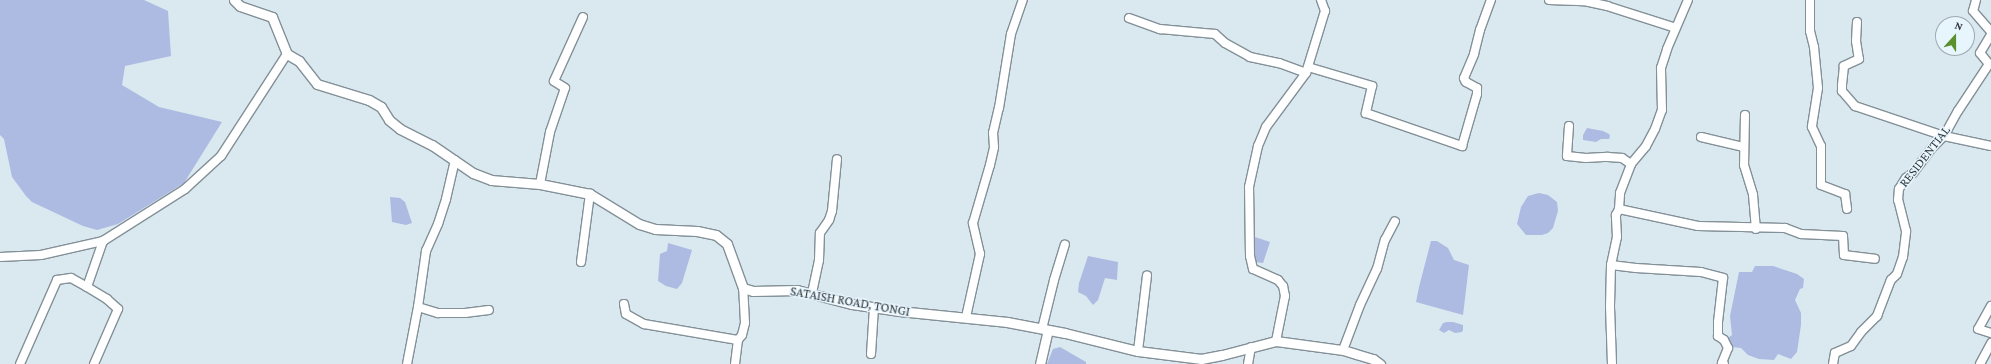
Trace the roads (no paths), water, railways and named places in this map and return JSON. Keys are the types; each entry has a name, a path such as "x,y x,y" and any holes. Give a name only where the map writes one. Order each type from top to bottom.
{"street":[{"path":"234,0 240,6 272,16 287,54 299,61 317,84 369,100 381,107 389,120 400,129 432,145 473,173 491,180 540,184 590,194 639,224 655,229 697,231 716,235 727,244 743,288 745,323 742,336 738,340 735,364"},
{"path":"966,317 980,254 973,223 994,147 993,133 999,108 1011,34 1023,0"},
{"path":"1276,341 1285,296 1283,286 1278,280 1253,269 1250,256 1249,188 1258,146 1266,127 1307,70 1326,11 1321,0"},
{"path":"1129,18 1160,29 1215,34 1225,43 1250,57 1372,86 1366,113 1462,146 1478,94 1477,88 1466,82 1464,78 1474,54 1480,30 1491,0"},
{"path":"1549,0 1584,0 1676,28"},
{"path":"1612,364 1610,306 1611,265 1617,237 1616,215 1619,210 1620,193 1631,164 1646,146 1656,129 1662,110 1661,68 1688,0"},
{"path":"1810,0 1810,31 1814,47 1818,88 1812,127 1821,146 1821,185 1846,194 1847,209"},
{"path":"1976,0 1973,11 1991,32"},
{"path":"540,184 550,132 565,88 554,81 583,17"},
{"path":"1858,22 1856,41 1859,59 1844,66 1842,91 1855,106 1944,136 1991,146"},
{"name":"RESIDENTIAL","path":"1833,364 1835,353 1851,346 1861,332 1877,316 1891,280 1897,274 1904,256 1906,231 1898,200 1900,189 1906,178 1913,173 1932,148 1944,136 1958,110 1990,64 1980,53 1991,35"},
{"path":"0,257 41,256 104,241 185,189 221,156 287,54"},
{"path":"1745,115 1743,147 1744,166 1753,195 1756,229"},
{"path":"1569,126 1567,156 1586,158 1622,158 1631,164"},
{"path":"1701,137 1743,147"},
{"path":"812,293 819,260 820,233 829,220 832,210 837,159"},
{"path":"407,364 418,307 426,251 440,218 455,160"},
{"path":"581,262 590,194"},
{"path":"1619,210 1698,226 1756,229 1785,228 1801,234 1843,236 1844,255 1875,259"},
{"path":"1344,350 1360,304 1377,269 1385,240 1395,221"},
{"path":"87,287 104,241"},
{"path":"1040,364 1054,280 1065,245"},
{"path":"1611,265 1701,272 1723,278 1718,322 1718,336 1724,340 1728,348 1722,363 1724,364"},
{"path":"1138,351 1147,276"},
{"path":"20,364 57,280 71,278 107,299 118,309 94,364"},
{"name":"SATAISH ROAD, TONGI","path":"743,288 753,291 798,290 874,308 966,317 1045,329 1138,351 1201,359 1222,356 1276,341 1344,350 1373,359 1380,364"},
{"path":"624,304 626,314 644,324 738,340"},
{"path":"1991,306 1978,329 1991,334"},
{"path":"418,307 438,313 465,313 489,310"},
{"path":"871,354 874,308"},
{"path":"1980,364 1991,343"},
{"path":"1248,364 1251,347"}],"water":[{"path":"0,0 144,0 168,11 171,56 125,66 122,85 159,107 222,122 184,183 118,224 97,230 83,226 32,202 12,177 4,139 0,135"},
{"path":"1587,128 1603,131 1609,134 1609,139 1601,139 1596,142 1583,140 1583,135"},
{"path":"1539,193 1548,195 1557,202 1558,211 1553,228 1548,233 1542,235 1526,235 1517,224 1521,207 1528,196"},
{"path":"390,197 400,198 405,202 412,223 406,225 392,222"},
{"path":"1252,236 1270,242 1263,263 1255,262"},
{"path":"1431,241 1437,241 1448,248 1454,260 1469,265 1463,315 1416,302"},
{"path":"668,243 692,250 682,283 677,289 666,286 658,281 660,254 667,251"},
{"path":"1088,256 1118,262 1117,280 1105,278 1098,300 1093,305 1086,296 1078,292 1079,283"},
{"path":"1755,266 1773,266 1797,274 1804,279 1803,288 1800,289 1795,300 1801,313 1801,325 1797,352 1791,359 1778,354 1774,360 1759,359 1748,355 1741,348 1732,347 1728,338 1732,335 1730,316 1739,272 1752,272"},
{"path":"1447,322 1463,325 1462,332 1455,333 1449,330 1444,333 1439,330 1443,323"},
{"path":"1060,347 1086,362 1086,364 1047,364 1053,349"}]}
